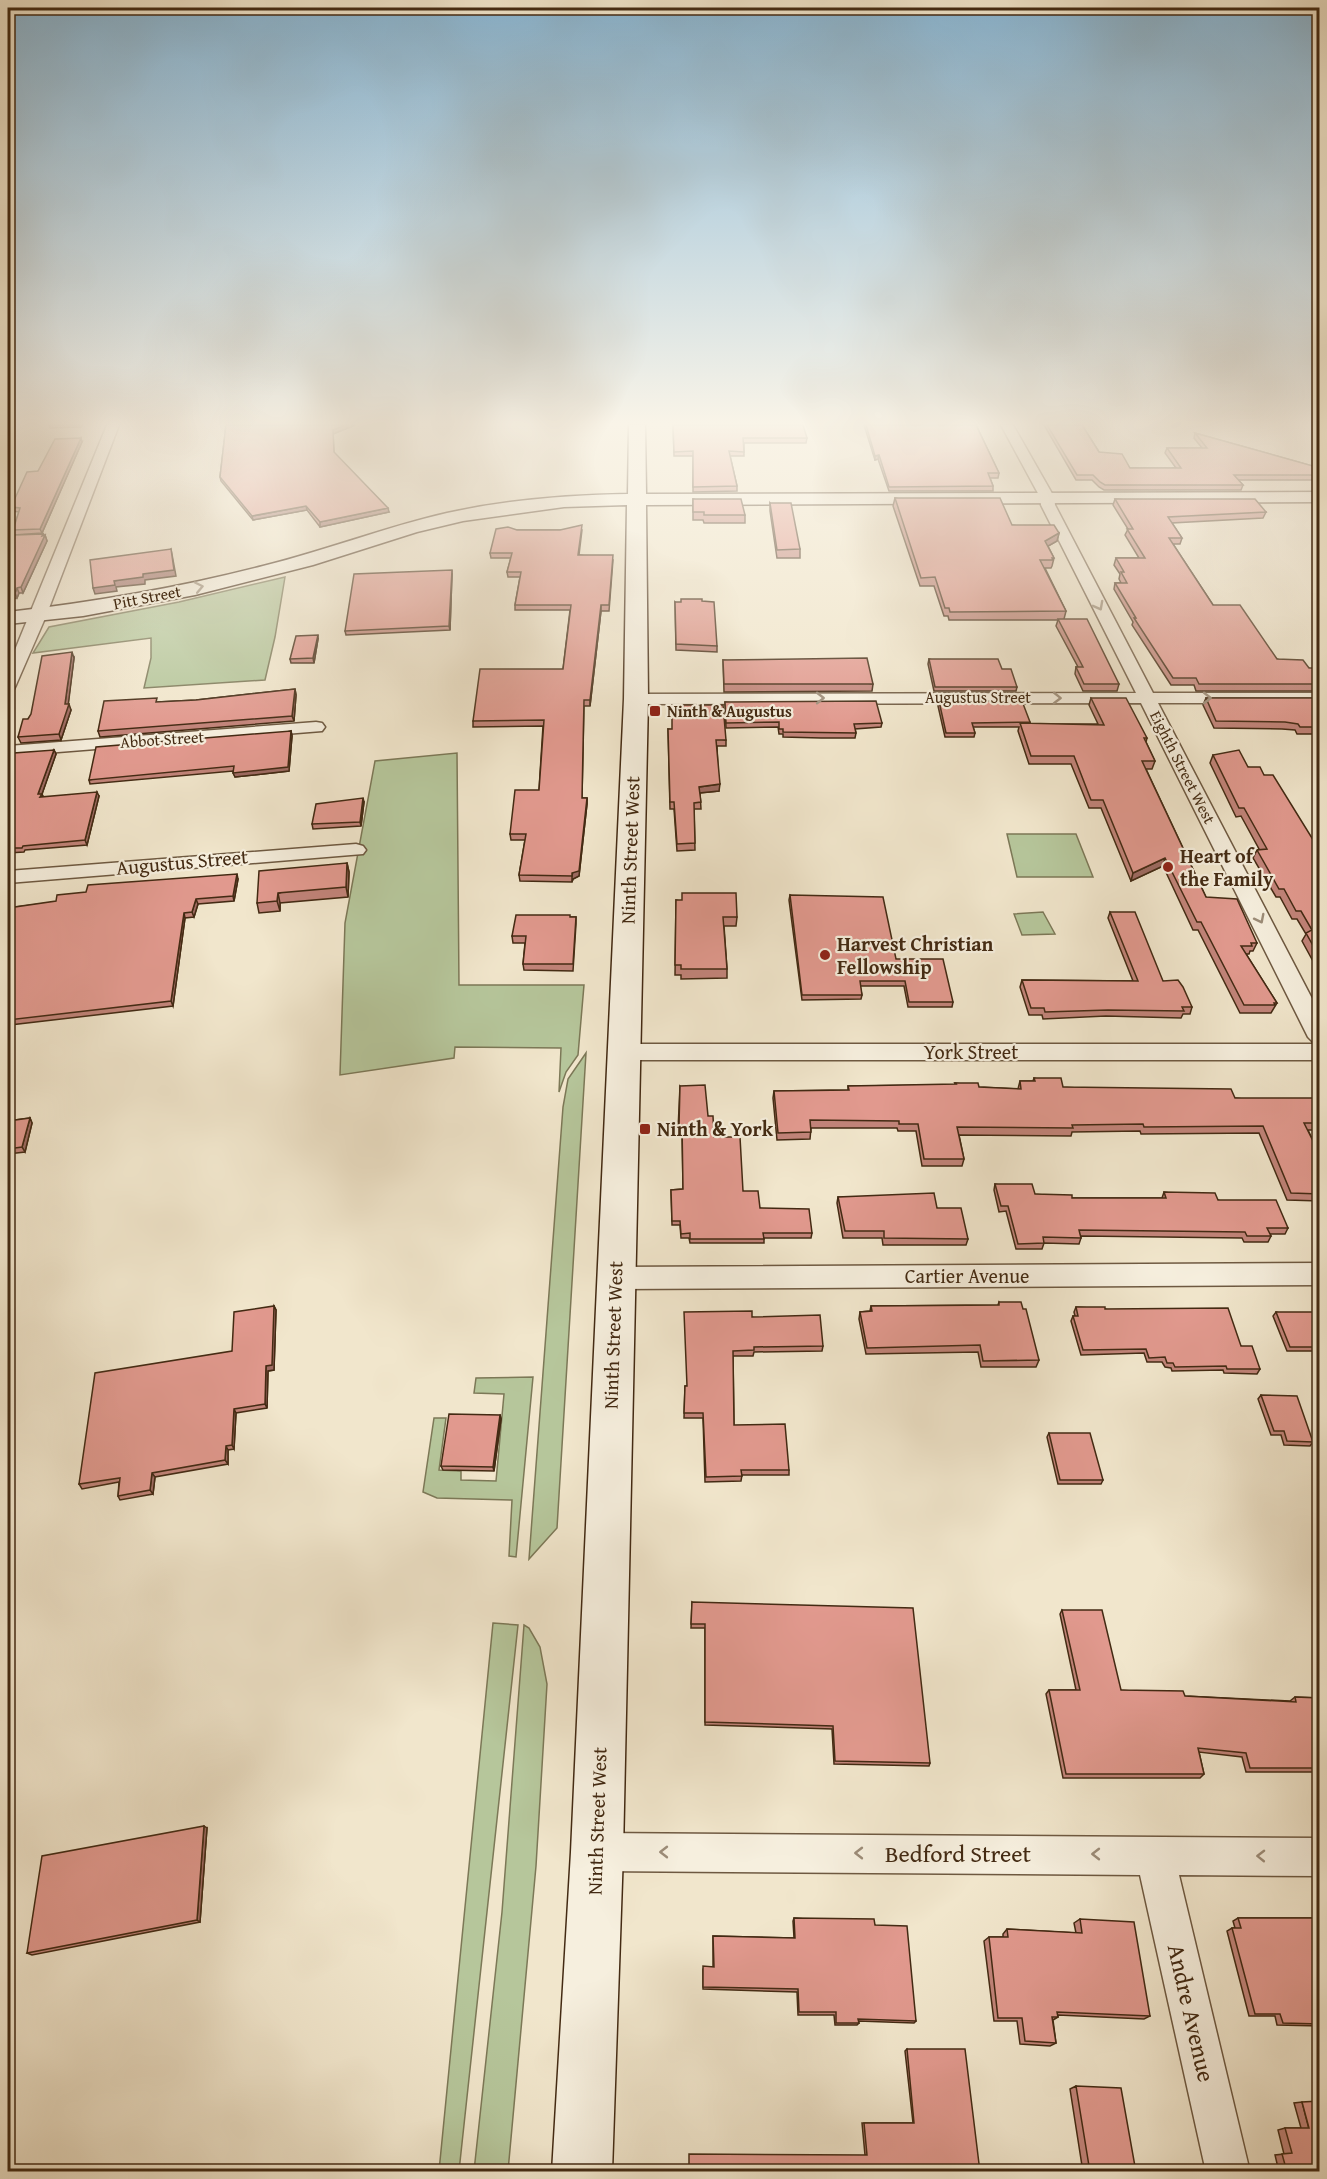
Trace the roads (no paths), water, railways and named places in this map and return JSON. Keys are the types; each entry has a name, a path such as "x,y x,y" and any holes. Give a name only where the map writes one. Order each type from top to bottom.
{"main road":[{"name":"Pitt Street","path":"8,618 38,616 142,599 225,582 309,560 420,527"},
{"name":"Ninth Street West","path":"582,2172 597,1852 636,699 636,527"}],"street":[{"path":"8,685 73,527"},
{"name":"Eighth Street West","path":"1059,527 1320,1037"},
{"name":"Augustus Street","path":"636,699 1320,698"},
{"name":"Abbot Street","path":"8,751 316,727"},
{"name":"Augustus Street","path":"8,877 356,850"},
{"name":"York Street","path":"623,1052 1320,1052"},
{"name":"Cartier Avenue","path":"615,1278 1320,1274"},
{"name":"Bedford Street","path":"597,1852 1320,1857"},
{"name":"Andre Avenue","path":"1155,1855 1228,2172"}],"place":[{"name":"Ninth & Augustus","path":"655,711"},
{"name":"Heart of the Family","path":"1168,867"},
{"name":"Harvest Christian Fellowship","path":"825,955"},
{"name":"Ninth & York","path":"645,1129"}]}
